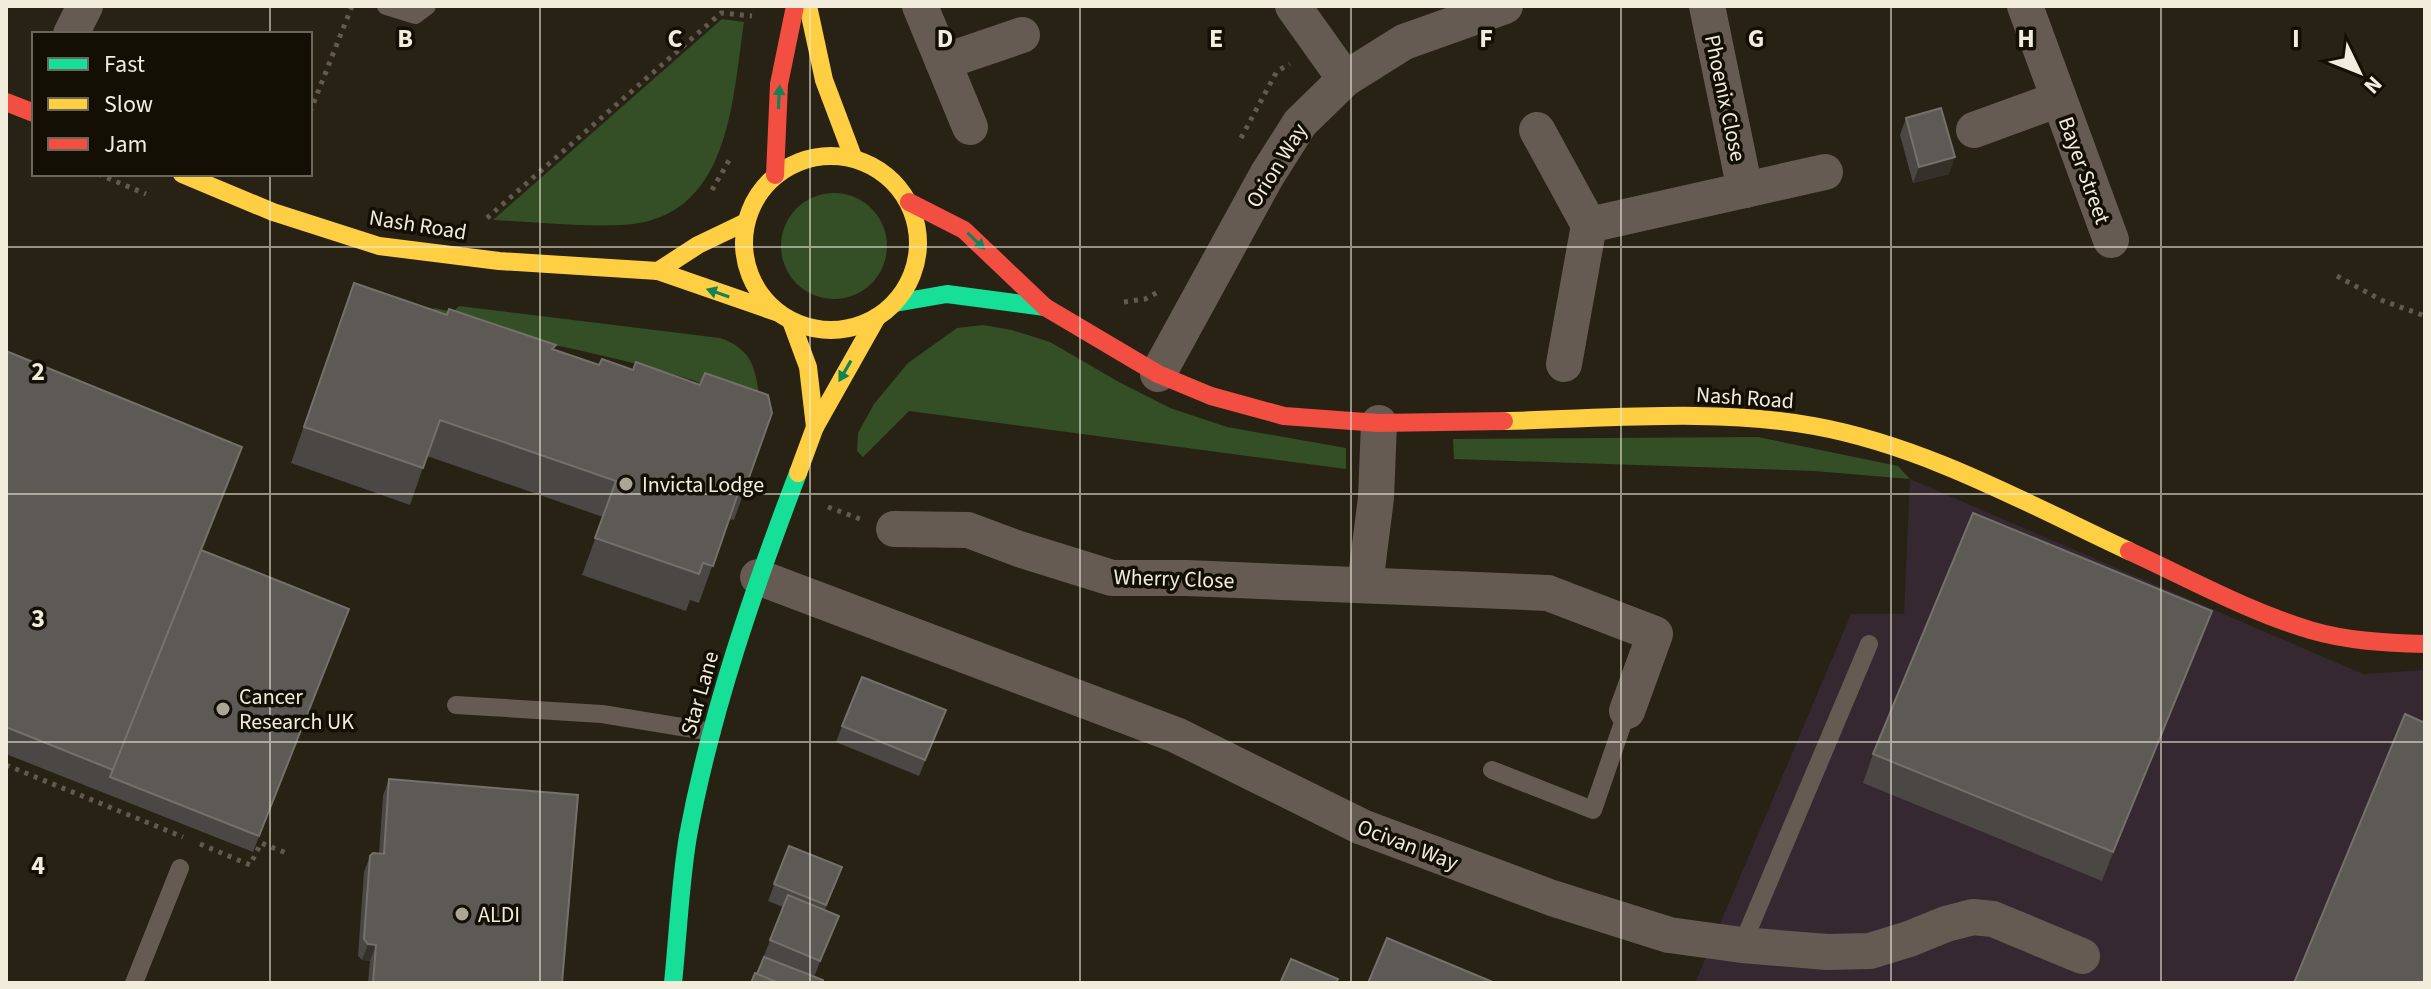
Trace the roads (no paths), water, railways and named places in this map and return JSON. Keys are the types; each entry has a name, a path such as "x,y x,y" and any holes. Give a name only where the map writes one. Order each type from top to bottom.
{"street":[{"path":"72,32 85,6"},
{"path":"775,175 779,84 795,6"},
{"path":"808,6 824,80 853,157"},
{"path":"920,6 970,127"},
{"path":"1293,6 1345,79"},
{"name":"Orion Way","path":"1158,374 1267,175 1300,123 1345,79 1404,42 1505,6"},
{"name":"Phoenix Close","path":"1707,6 1745,190"},
{"name":"Bayer Street","path":"2025,6 2111,240"},
{"path":"943,62 1022,35"},
{"name":"Bayer Street","path":"1974,130 2059,99"},
{"path":"6,102 32,112"},
{"path":"1537,130 1589,225 1564,364"},
{"path":"826,155 853,157 876,166 895,181 909,202 918,227 919,254 911,281 895,303 877,317 849,329 819,330 785,317 761,295 749,273 743,247 746,222 762,188 775,175 799,161 826,155"},
{"name":"Phoenix Close","path":"1589,225 1825,172"},
{"name":"Nash Road","path":"187,176 273,212 379,246 499,261 658,271 785,317"},
{"name":"Nash Road","path":"909,202 964,230 1045,307 1158,374 1211,396 1284,416 1379,423 1688,417 1813,426 1887,444 1963,474 2248,606 2310,630 2374,643 2425,644"},
{"path":"658,271 698,245 746,222"},
{"name":"Nash Road","path":"895,303 947,294 1045,307"},
{"name":"Star Lane","path":"785,317 808,367 815,427"},
{"name":"Star Lane","path":"673,983 688,838 712,732 758,577 815,427 877,317"},
{"path":"1365,585 1376,498 1379,423"},
{"name":"Wherry Close","path":"894,529 968,530 1112,578 1187,578 1548,593 1655,634 1627,711"},
{"name":"Ocivan Way","path":"758,577 1176,735 1362,827 1552,898 1669,935 1827,952 1870,951 1973,917 1993,919 2082,956"}],"lane":[{"path":"386,6 415,15 427,6"},
{"path":"1742,945 1869,644"},
{"path":"456,705 602,714 712,732"},
{"path":"1492,770 1593,810 1627,711"},
{"path":"134,983 180,868"}],"place":[{"name":"Invicta Lodge","path":"626,484"},
{"name":"Cancer Research UK","path":"223,709"},
{"name":"ALDI","path":"462,914"}]}
